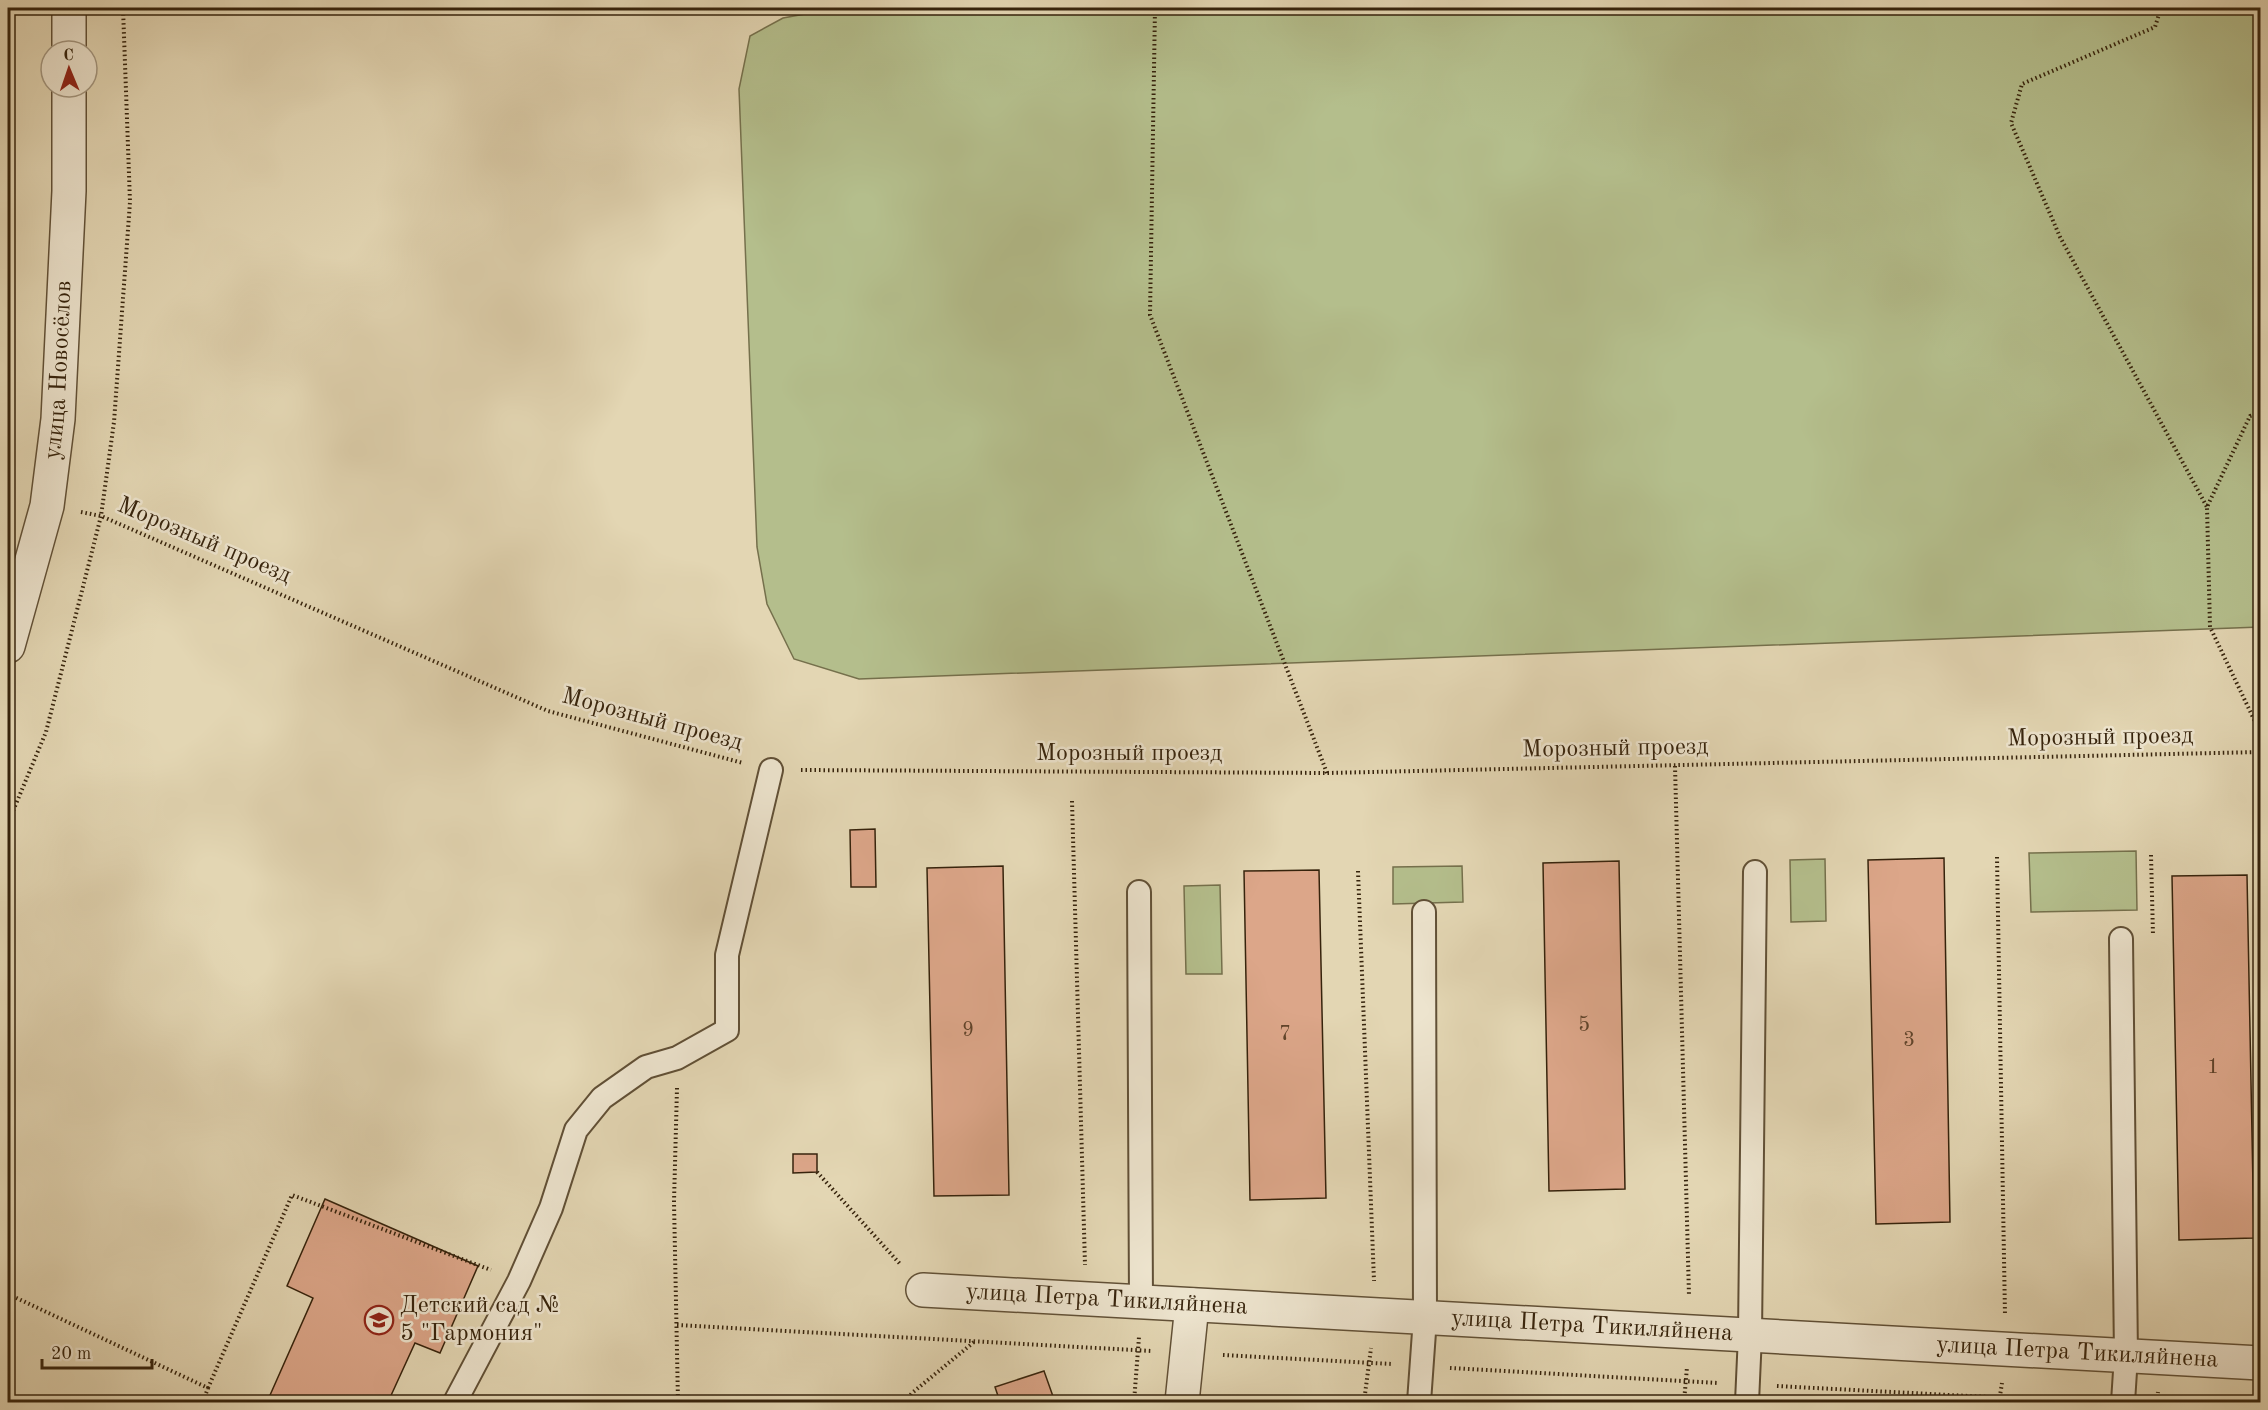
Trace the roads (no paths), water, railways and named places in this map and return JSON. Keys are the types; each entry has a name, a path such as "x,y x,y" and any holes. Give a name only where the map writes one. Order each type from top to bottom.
{"street":[{"path":"69,8 69,39"},
{"name":"улица Новосёлов","path":"8,646 46,506 58,419 69,191 69,99"},
{"name":"улица Петра Тикиляйнена","path":"923,1290 2260,1363"},
{"path":"1182,1402 1192,1305"}],"lane":[{"path":"455,1402 519,1281 551,1209 576,1130 602,1098 646,1067 677,1058 727,1030 727,955 771,770"},
{"path":"1747,1393 1750,1335 1755,872"},
{"path":"1138,892 1140,1302"},
{"path":"1419,1402 1425,1318 1424,912"},
{"path":"2121,939 2126,1356 2123,1402"}],"place":[{"name":"Детский сад № 5 \"Гармония\"","path":"379,1320"}]}
